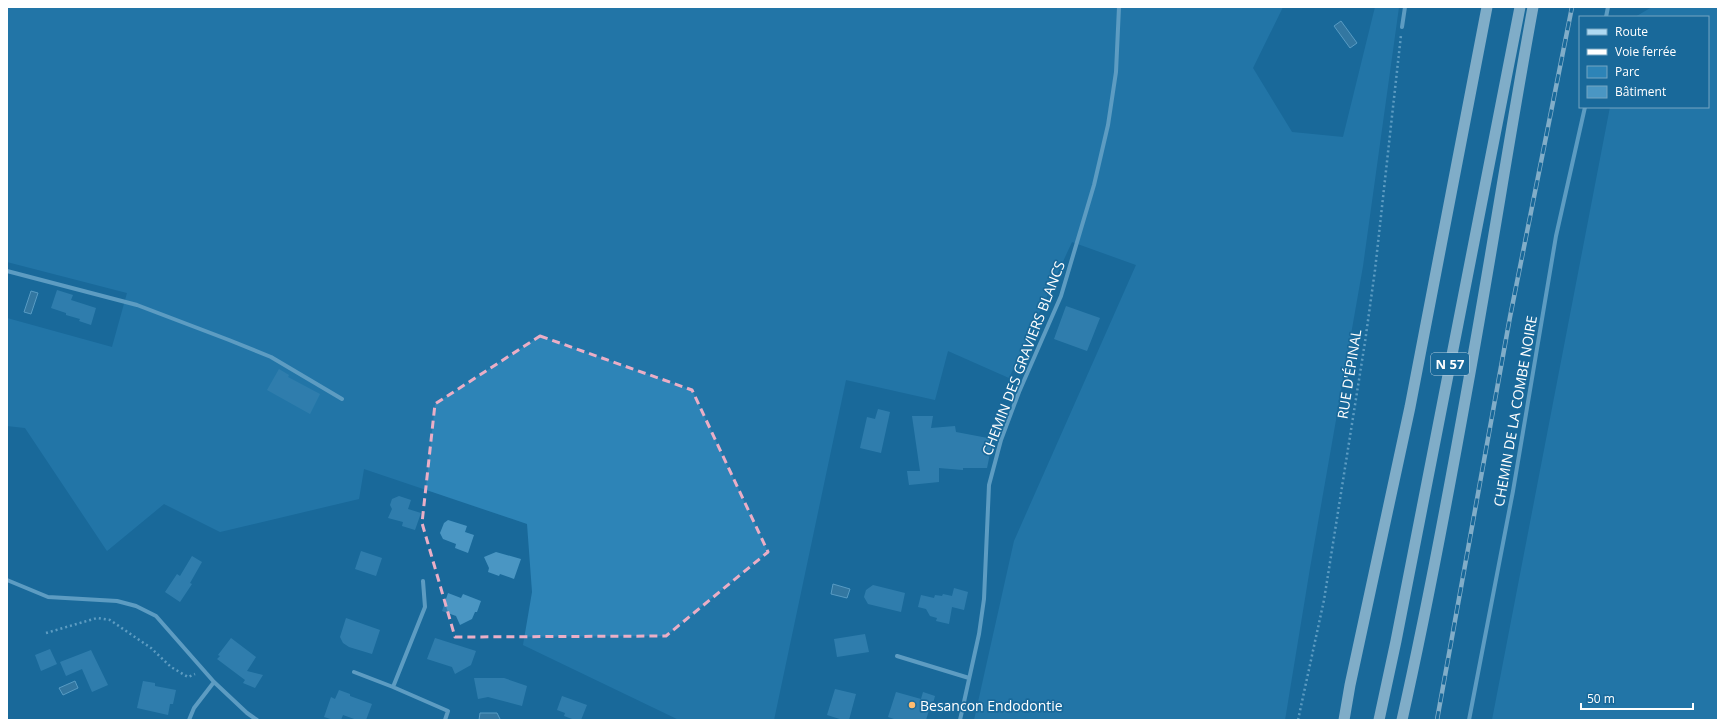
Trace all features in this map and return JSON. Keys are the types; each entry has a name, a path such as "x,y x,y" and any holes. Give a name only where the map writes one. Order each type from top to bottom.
{"highway":[{"name":"N 57","path":"1344,720 1350,684 1410,407 1487,7"},
{"name":"N 57","path":"1379,720 1396,641 1520,7"},
{"path":"1402,720 1417,653 1468,384 1510,132 1534,7"},
{"path":"1337,720 1350,684"}],"street":[{"name":"CHEMIN DES GRAVIERS BLANCS","path":"960,720 979,634 984,599 989,485 1001,440 1061,296 1094,185 1108,125 1116,72 1120,7"},
{"path":"1402,27 1405,7"},
{"name":"CHEMIN DE LA COMBE NOIRE","path":"1469,720 1513,491 1556,236 1585,108"},
{"path":"7,271 137,306 229,340 271,357 342,399"},
{"path":"7,580 48,597 117,601 136,606 156,616 214,682 247,713 257,720"},
{"path":"393,687 425,607 423,581"},
{"path":"896,656 969,678"},
{"path":"354,672 448,711 445,720"},
{"path":"189,720 194,708 214,682"}],"path":[{"name":"RUE D'ÉPINAL","path":"1298,720 1324,600 1365,342 1375,270 1402,27"},
{"path":"46,633 97,618 110,620 151,648 172,667 188,677 203,670"}],"highlighted area":[{"path":"540,336 692,390 768,552 666,636 455,637 422,523 435,404"}],"green space":[{"path":"7,7 1283,7 1253,68 1292,132 1343,137 1375,7 1399,7 1363,266 1285,720 974,720 1014,541 1136,265 1072,242 1009,378 948,351 935,400 846,380 774,720 679,720 523,645 532,592 527,524 364,469 359,499 220,532 164,504 107,551 25,428 7,426 7,318 112,347 127,293 7,262"},
{"path":"1652,7 1718,7 1718,720 1492,720 1610,108 1709,108 1709,16 1637,16"}],"shaded area":[{"path":"1341,21 1357,43 1350,48 1334,26"},
{"path":"31,291 38,293 31,314 24,312"},
{"path":"833,584 850,589 847,598 831,594"},
{"path":"75,681 78,688 63,695 59,688"},
{"path":"480,713 497,713 500,720 479,720"}],"building":[{"path":"57,290 73,295 71,300 96,308 91,325 79,321 80,319 66,315 66,313 51,308"},
{"path":"1066,306 1100,318 1087,351 1054,339"},
{"path":"279,369 289,375 288,377 320,394 310,414 267,390"},
{"path":"878,409 890,412 881,453 860,448 867,417 875,419"},
{"path":"912,416 933,416 931,428 955,426 956,432 993,439 987,468 963,468 963,470 939,468 939,482 909,485 907,471 920,471"},
{"path":"399,496 411,500 408,509 421,513 415,530 402,526 403,522 388,518 392,509 390,505 392,499"},
{"path":"448,520 467,526 465,532 474,535 468,553 455,548 456,544 443,539 440,533 444,523"},
{"path":"361,551 382,558 376,576 355,569"},
{"path":"496,552 521,559 514,579 488,572 489,568 484,557"},
{"path":"192,556 202,562 190,583 192,584 180,602 165,592 177,574 180,576"},
{"path":"873,585 905,593 901,612 868,604 864,597 866,590"},
{"path":"954,588 968,592 964,610 952,607 949,624 936,621 937,618 930,616 926,609 918,607 921,595 934,598 935,595 942,596 943,594 952,596"},
{"path":"448,593 461,598 463,594 481,601 477,612 475,612 472,619 460,625 456,616 442,611"},
{"path":"346,618 380,630 372,654 349,647 343,643 340,637"},
{"path":"865,634 869,652 837,657 834,639"},
{"path":"231,638 256,657 247,671 263,675 255,688 243,683 245,680 217,659 220,656 218,655"},
{"path":"435,638 476,651 471,665 455,674 452,667 427,659"},
{"path":"50,649 57,664 41,671 35,655"},
{"path":"91,650 108,685 92,692 82,669 66,676 60,662"},
{"path":"474,678 504,678 527,686 522,706 488,697 478,699"},
{"path":"143,681 155,683 155,686 176,690 173,704 170,704 168,715 137,708"},
{"path":"835,689 856,694 849,720 843,720 827,715"},
{"path":"339,690 350,694 350,696 372,704 366,720 357,720 343,715 341,720 334,720 324,717 331,697 335,699"},
{"name":"Besancon Endodontie","path":"896,692 921,699 923,692 935,696 931,711 929,710 926,720 897,720 888,717"},
{"path":"562,696 587,705 581,720 575,720 564,716 565,713 557,710"}],"railway":[{"path":"1437,720 1510,317 1572,7"}],"place":[{"name":"Besancon Endodontie","path":"912,705"}]}
